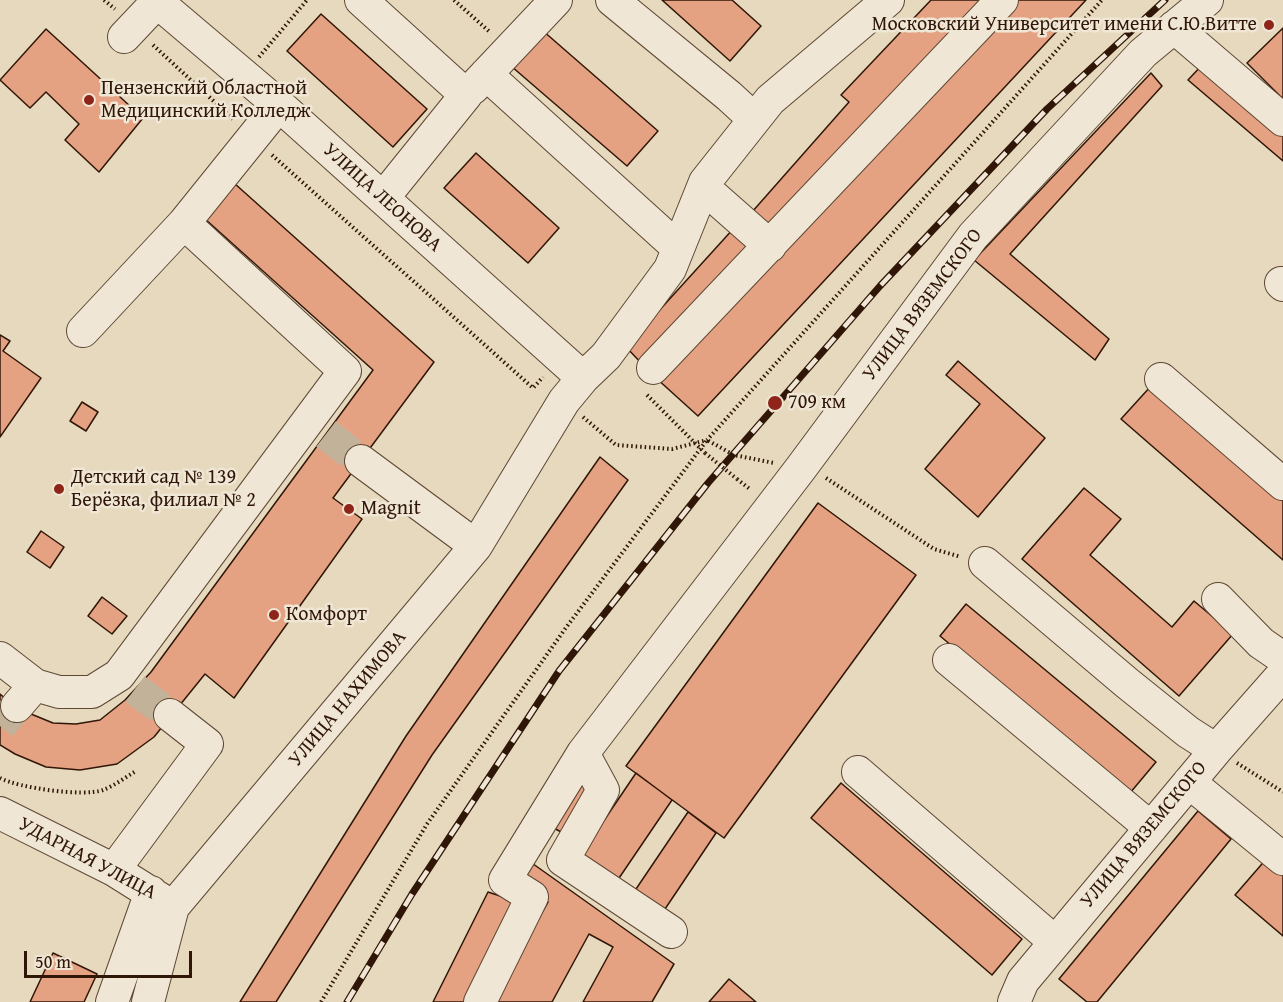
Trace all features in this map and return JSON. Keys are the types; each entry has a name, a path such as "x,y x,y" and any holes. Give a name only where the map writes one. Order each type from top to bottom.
{"street":[{"path":"361,0 476,84 678,248"},
{"path":"383,198 476,84 556,0"},
{"path":"612,0 754,119"},
{"name":"УЛИЦА НАХИМОВА","path":"147,1002 162,899 476,546 574,390 606,356 670,269 705,182 754,119 770,100 888,0"},
{"path":"653,368 1002,0"},
{"name":"УЛИЦА ВЯЗЕМСКОГО","path":"480,1002 532,897 505,880 583,753 801,468 973,236 1143,53 1207,0"},
{"path":"129,32 156,1"},
{"name":"УЛИЦА ЛЕОНОВА","path":"156,1 279,105 383,198 574,390"},
{"path":"1174,27 1283,120"},
{"path":"83,331 184,223 279,105"},
{"path":"703,187 770,246"},
{"path":"0,658 26,695 92,692 127,682 317,428 345,371 184,223"},
{"path":"1161,380 1283,484"},
{"path":"361,461 476,546"},
{"path":"985,563 1127,683 1188,732 1216,750"},
{"path":"1218,599 1261,643 1283,658"},
{"path":"949,660 1151,828"},
{"name":"УЛИЦА ВЯЗЕМСКОГО","path":"1014,1002 1023,981 1216,750 1283,674"},
{"path":"114,870 207,744 170,715"},
{"path":"583,753 603,790 555,855 671,932"},
{"path":"858,772 1055,942"},
{"path":"1189,782 1283,859"},
{"name":"УДАРНАЯ УЛИЦА","path":"0,813 114,870 162,899"},
{"path":"118,1000 162,899"}],"path":[{"path":"104,0 129,32 252,137 533,388"},
{"path":"259,57 307,0"},
{"path":"454,0 509,49"},
{"path":"321,1002 427,824 565,629 706,440 1102,0"},
{"path":"574,390 616,445 672,449 706,440 734,455 801,468 830,480 934,549 985,563"},
{"path":"664,411 705,453 737,479"},
{"path":"1216,750 1283,792"},
{"path":"0,778 11,783 58,792 102,791 136,771"}],"building":[{"path":"662,0 732,0 761,26 730,61"},
{"path":"931,0 985,0 772,230 752,212 849,102 841,95"},
{"path":"1018,0 1086,0 698,416 656,378"},
{"path":"321,14 427,109 393,147 287,51"},
{"path":"1283,28 1283,99 1247,63"},
{"name":"Пензенский Областной Медицинский Колледж","path":"46,29 143,118 99,172 65,140 79,124 46,92 30,108 0,80"},
{"path":"542,30 658,131 627,166 511,66"},
{"path":"1203,64 1283,134 1283,161 1188,80"},
{"path":"1151,73 1162,86 1010,254 1109,339 1095,360 974,260"},
{"path":"476,153 559,228 528,263 444,188"},
{"path":"234,183 434,362 333,498 362,519 234,698 205,674 154,737 117,764 80,770 46,767 0,745 0,694 31,714 53,723 76,724 100,720 125,700 151,672 373,370 204,218"},
{"path":"734,228 755,247 645,367 626,347"},
{"path":"0,335 10,341 3,351 41,378 0,437"},
{"path":"958,361 1045,438 978,517 925,469 980,404 946,375"},
{"path":"1151,386 1283,501 1283,560 1121,419"},
{"path":"82,402 98,412 86,431 70,421"},
{"path":"600,457 628,480 432,755 276,1002 240,1002 406,736"},
{"path":"1084,488 1121,519 1090,555 1172,627 1194,601 1233,634 1179,696 1022,559"},
{"path":"818,503 916,575 724,838 626,766"},
{"path":"41,531 64,547 50,568 27,552"},
{"path":"102,597 127,616 112,634 88,616"},
{"path":"966,604 1156,762 1130,793 940,636"},
{"path":"636,773 672,800 615,884 578,859"},
{"path":"575,780 587,788 563,833 550,826"},
{"path":"841,783 1022,939 992,975 811,818"},
{"path":"1198,811 1231,839 1097,1002 1087,1002 1059,979"},
{"path":"688,812 716,833 663,912 634,892"},
{"path":"1268,857 1283,870 1283,936 1235,895"},
{"path":"529,861 674,964 652,1002 583,1002 613,947 589,934 552,1002 490,1002 548,902 519,879"},
{"path":"488,892 512,900 507,925 467,1002 433,1002"},
{"path":"53,953 97,974 84,1002 30,1002"},
{"path":"729,979 756,1002 709,1002"}],"tunnel":[{"path":"326,434 361,461"},
{"path":"135,689 170,715"},
{"path":"0,726 17,706"}],"railway":[{"path":"347,1002 412,894 559,671 708,483 880,286 1047,109 1165,0"}],"place":[{"name":"Московский Университет имени С.Ю.Витте","path":"1269,25"},
{"name":"Пензенский Областной Медицинский Колледж","path":"89,100"},
{"name":"709 км","path":"775,403"},
{"name":"Детский сад № 139 Берёзка, филиал № 2","path":"59,489"},
{"name":"Magnit","path":"349,509"},
{"name":"Комфорт","path":"274,615"}]}
